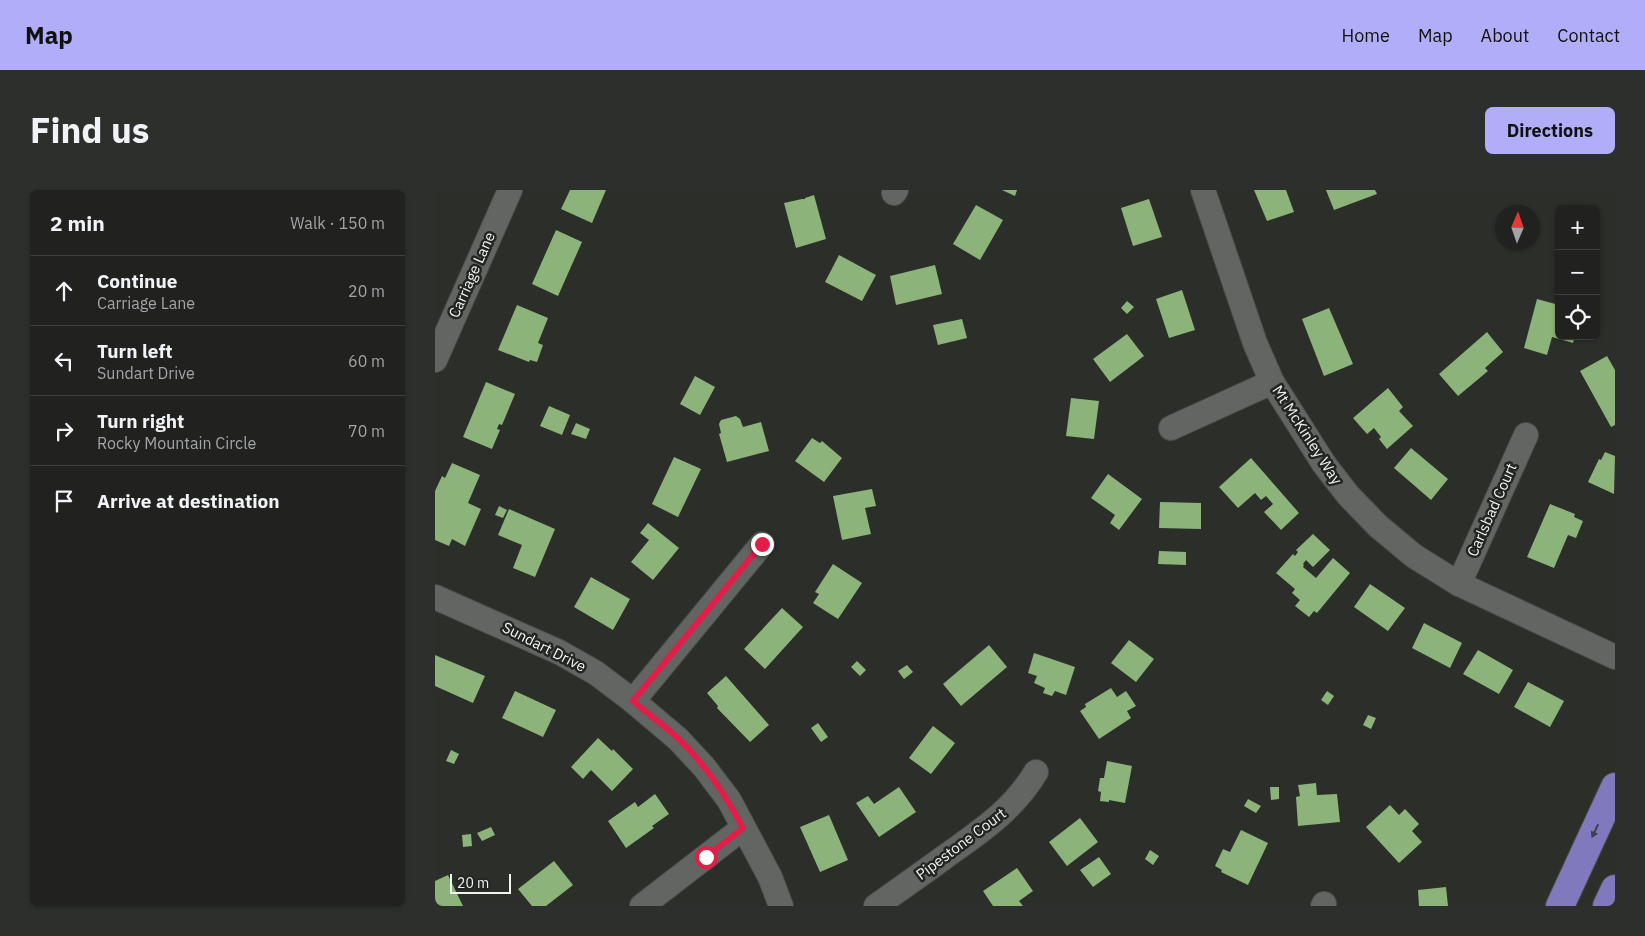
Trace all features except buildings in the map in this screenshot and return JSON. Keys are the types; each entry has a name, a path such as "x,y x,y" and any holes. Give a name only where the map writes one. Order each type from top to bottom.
{"main road":[{"path":"1560,906 1615,787"},
{"path":"1607,906 1615,889"}],"street":[{"name":"Carriage Lane","path":"435,360 510,190"},
{"name":"Mt McKinley Way","path":"1203,190 1255,343 1273,382 1324,464 1348,495 1378,526 1414,556 1459,584 1615,657"},
{"path":"1171,428 1273,382"},
{"name":"Carlsbad Court","path":"1459,584 1526,435"},
{"path":"633,701 762,544"},
{"name":"Sundart Drive","path":"435,597 559,652 596,673 678,738 704,767 729,800 770,877 781,906"},
{"name":"Pipestone Court","path":"877,906 1004,813 1029,784 1036,772"},
{"path":"642,906 743,828"}],"route":[{"path":"706,857 743,828 729,800 704,767 678,738 633,701 762,544"}]}
